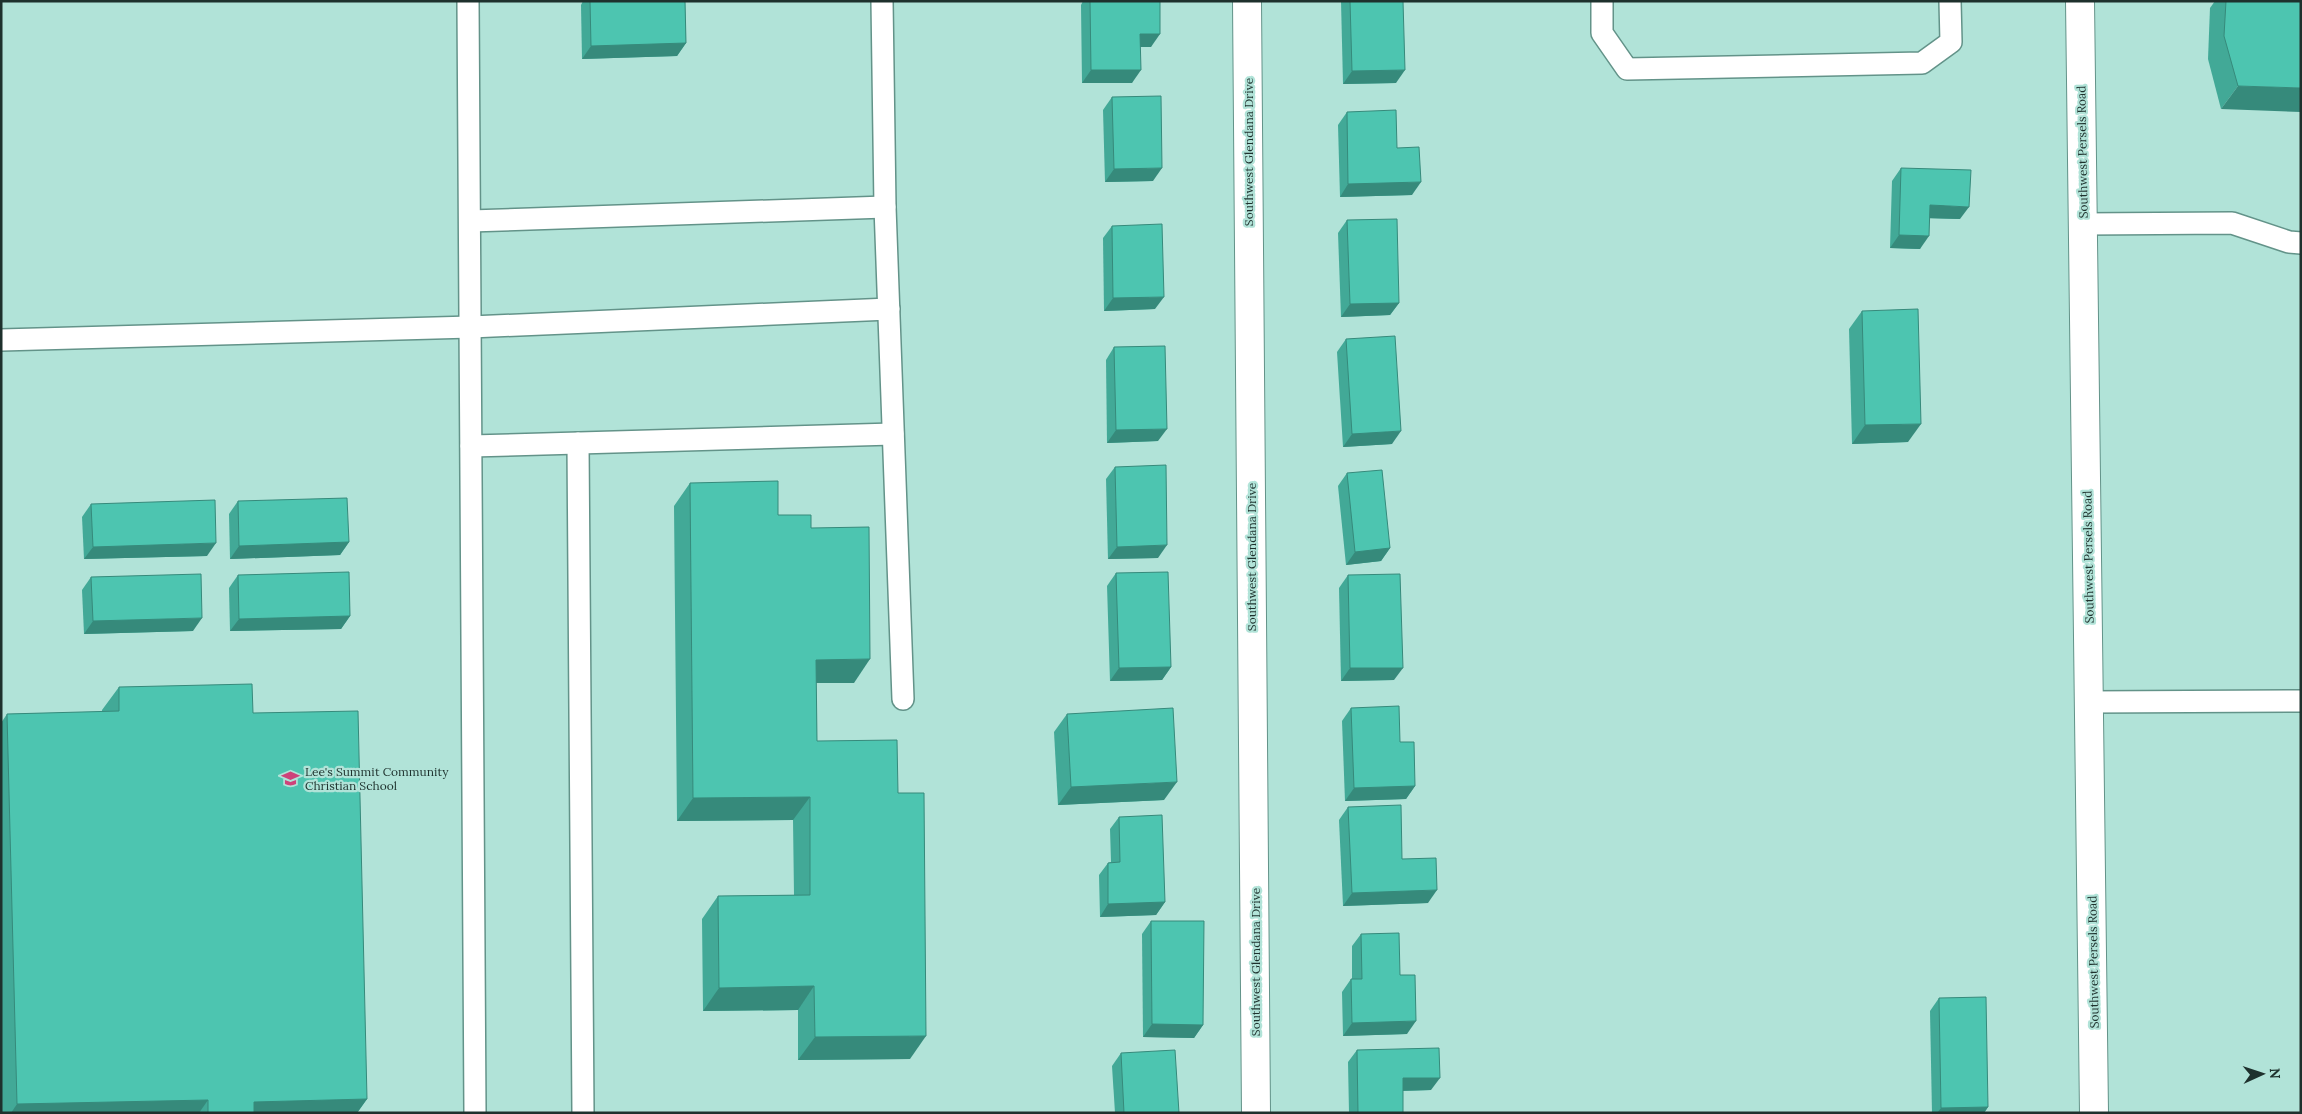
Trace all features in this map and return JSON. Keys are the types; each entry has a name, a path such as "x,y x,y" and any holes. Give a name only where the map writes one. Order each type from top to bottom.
{"street":[{"name":"Southwest Glendana Drive","path":"1246,1 1256,1113"},
{"name":"Southwest Persels Road","path":"2080,1 2094,1113"}],"lane":[{"path":"468,1 475,1113"},
{"path":"882,1 885,207 903,699"},
{"path":"1602,1 1602,33 1627,69 1922,63 1951,42 1950,1"},
{"path":"470,221 885,207"},
{"path":"2084,224 2232,223 2289,242 2301,243"},
{"path":"1,340 470,328 889,309"},
{"path":"471,446 893,434"},
{"path":"578,443 583,1113"},
{"path":"2090,702 2301,701"}],"building":[{"path":"590,1 685,1 686,43 591,46"},
{"path":"1090,1 1160,1 1160,34 1140,34 1141,70 1091,70"},
{"path":"1350,1 1403,1 1405,70 1352,71"},
{"path":"2226,1 2301,1 2301,88 2238,86 2224,36"},
{"path":"1161,96 1162,168 1114,169 1112,97"},
{"path":"1396,110 1397,148 1419,147 1421,182 1348,184 1347,112"},
{"path":"1901,168 1971,170 1969,207 1930,205 1929,236 1899,235"},
{"path":"1397,219 1399,303 1350,304 1347,220"},
{"path":"1162,224 1164,297 1113,298 1112,226"},
{"path":"1918,309 1921,424 1865,425 1862,311"},
{"path":"1395,336 1401,431 1352,434 1346,339"},
{"path":"1165,346 1167,429 1116,430 1114,347"},
{"path":"1166,465 1167,545 1117,547 1115,467"},
{"path":"1382,470 1390,548 1355,552 1347,473"},
{"path":"778,481 778,515 811,515 811,528 869,527 870,659 816,660 817,741 897,740 898,793 924,793 926,1036 815,1037 814,986 719,988 718,896 810,895 810,797 693,798 690,483"},
{"path":"347,498 349,542 239,546 238,501"},
{"path":"215,500 216,543 93,547 91,504"},
{"path":"349,572 350,616 239,619 238,575"},
{"path":"1168,572 1171,667 1119,668 1116,573"},
{"path":"201,574 202,618 93,621 91,577"},
{"path":"1400,574 1403,668 1350,668 1348,575"},
{"path":"252,684 253,713 358,711 367,1099 254,1102 254,1113 208,1113 208,1100 17,1104 7,714 119,711 119,687"},
{"path":"1399,706 1400,742 1414,742 1415,786 1354,788 1351,708"},
{"path":"1173,708 1177,782 1071,787 1067,714"},
{"path":"1401,805 1402,859 1436,858 1437,890 1352,893 1348,807"},
{"path":"1162,815 1165,902 1108,904 1108,863 1120,862 1119,817"},
{"path":"1151,921 1204,921 1203,1025 1152,1024"},
{"path":"1399,933 1400,975 1415,975 1416,1021 1352,1023 1351,979 1362,979 1361,934"},
{"path":"1986,997 1988,1107 1941,1108 1939,998"},
{"path":"1439,1048 1440,1078 1403,1078 1403,1113 1358,1113 1357,1050"},
{"path":"1175,1050 1179,1113 1124,1113 1121,1053"}],"place":[{"name":"Lee's Summit Community Christian School","path":"291,778"}]}
